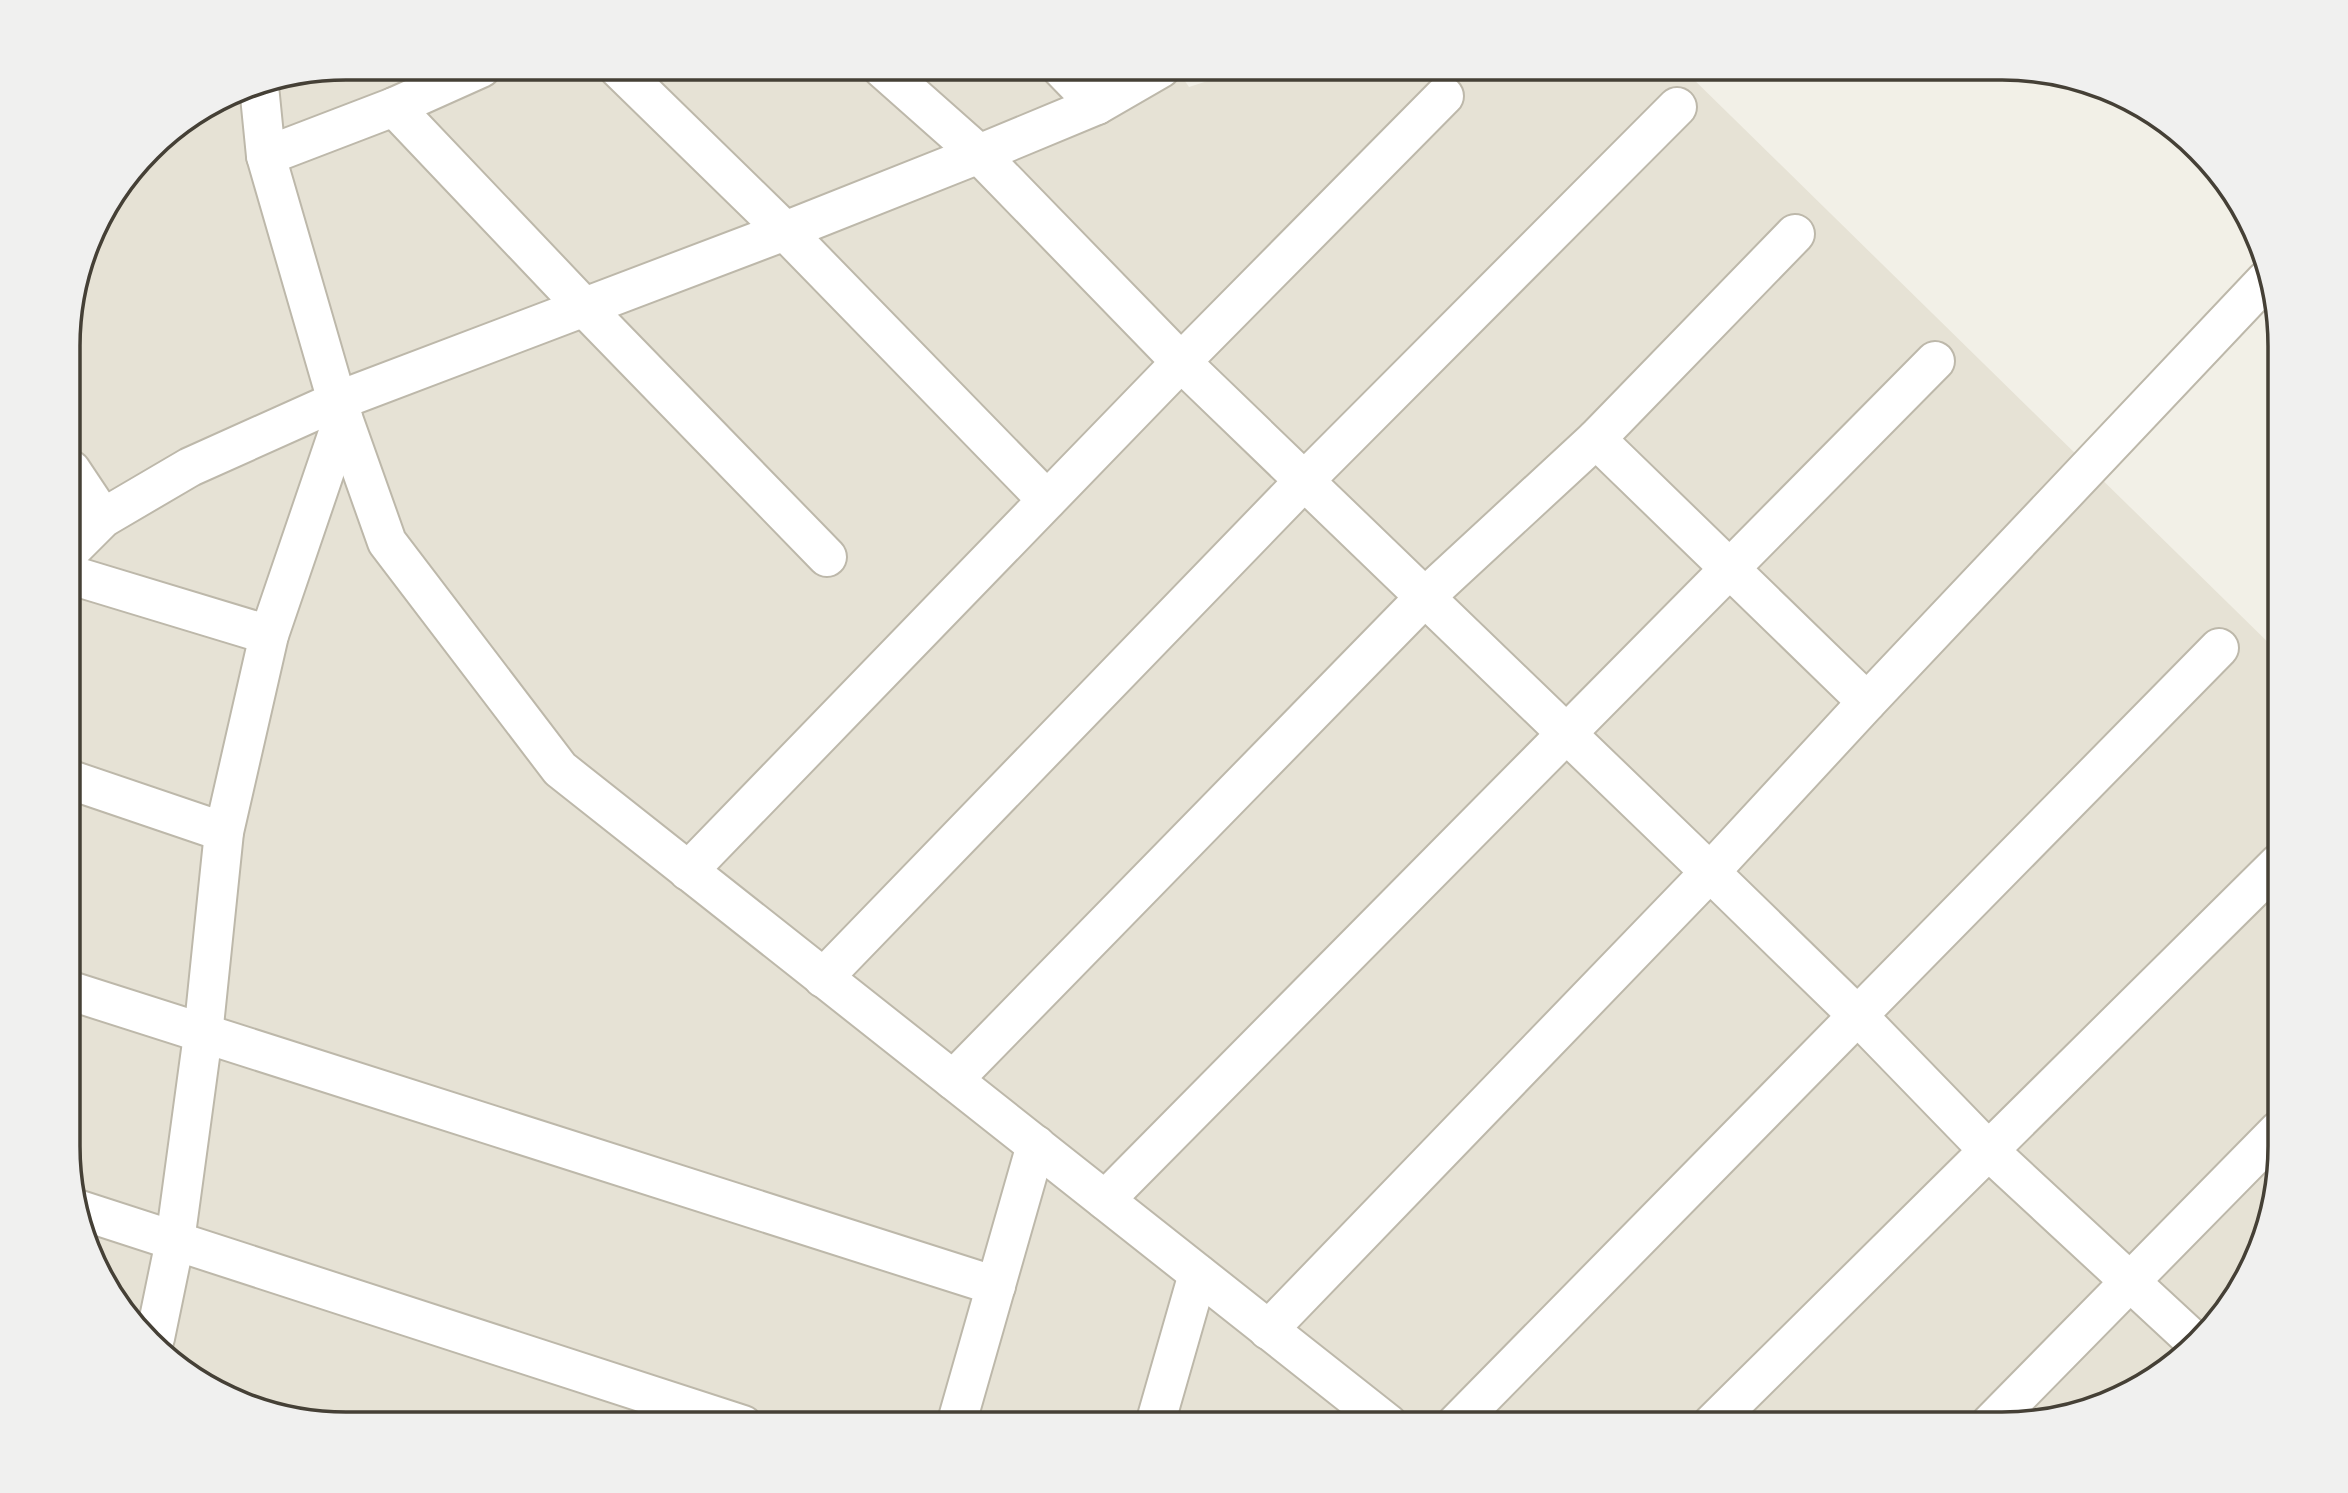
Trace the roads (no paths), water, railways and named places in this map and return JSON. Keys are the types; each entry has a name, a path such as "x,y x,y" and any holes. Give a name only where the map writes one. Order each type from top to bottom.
{"street":[{"path":"266,156 394,107 454,80"},
{"path":"630,80 785,232 1047,500"},
{"path":"896,80 979,154 1181,362 1859,1017 1989,1152 2188,1335"},
{"path":"1073,80 1097,105"},
{"path":"80,541 103,518 190,467 340,410 583,306 785,232 979,154 1097,105 1140,80"},
{"path":"260,95 266,156 340,410 387,542 560,769 1198,1274 1364,1412"},
{"path":"688,871 1181,362 1444,96"},
{"path":"394,107 827,557"},
{"path":"823,978 1304,481 1677,107"},
{"path":"953,1080 1425,597 1596,439 1795,234"},
{"path":"1268,1330 1710,872 2260,286"},
{"path":"1105,1200 1935,361"},
{"path":"156,1331 175,1241 203,1035 224,832 269,635 340,410"},
{"path":"1596,439 1867,702"},
{"path":"80,484 103,518"},
{"path":"80,578 269,635"},
{"path":"1468,1412 2220,648"},
{"path":"80,783 224,832"},
{"path":"1724,1412 2268,874"},
{"path":"80,994 996,1286"},
{"path":"2002,1412 2268,1141"},
{"path":"959,1412 1036,1145"},
{"path":"90,1213 703,1412"},
{"path":"1158,1412 1198,1274"}]}
